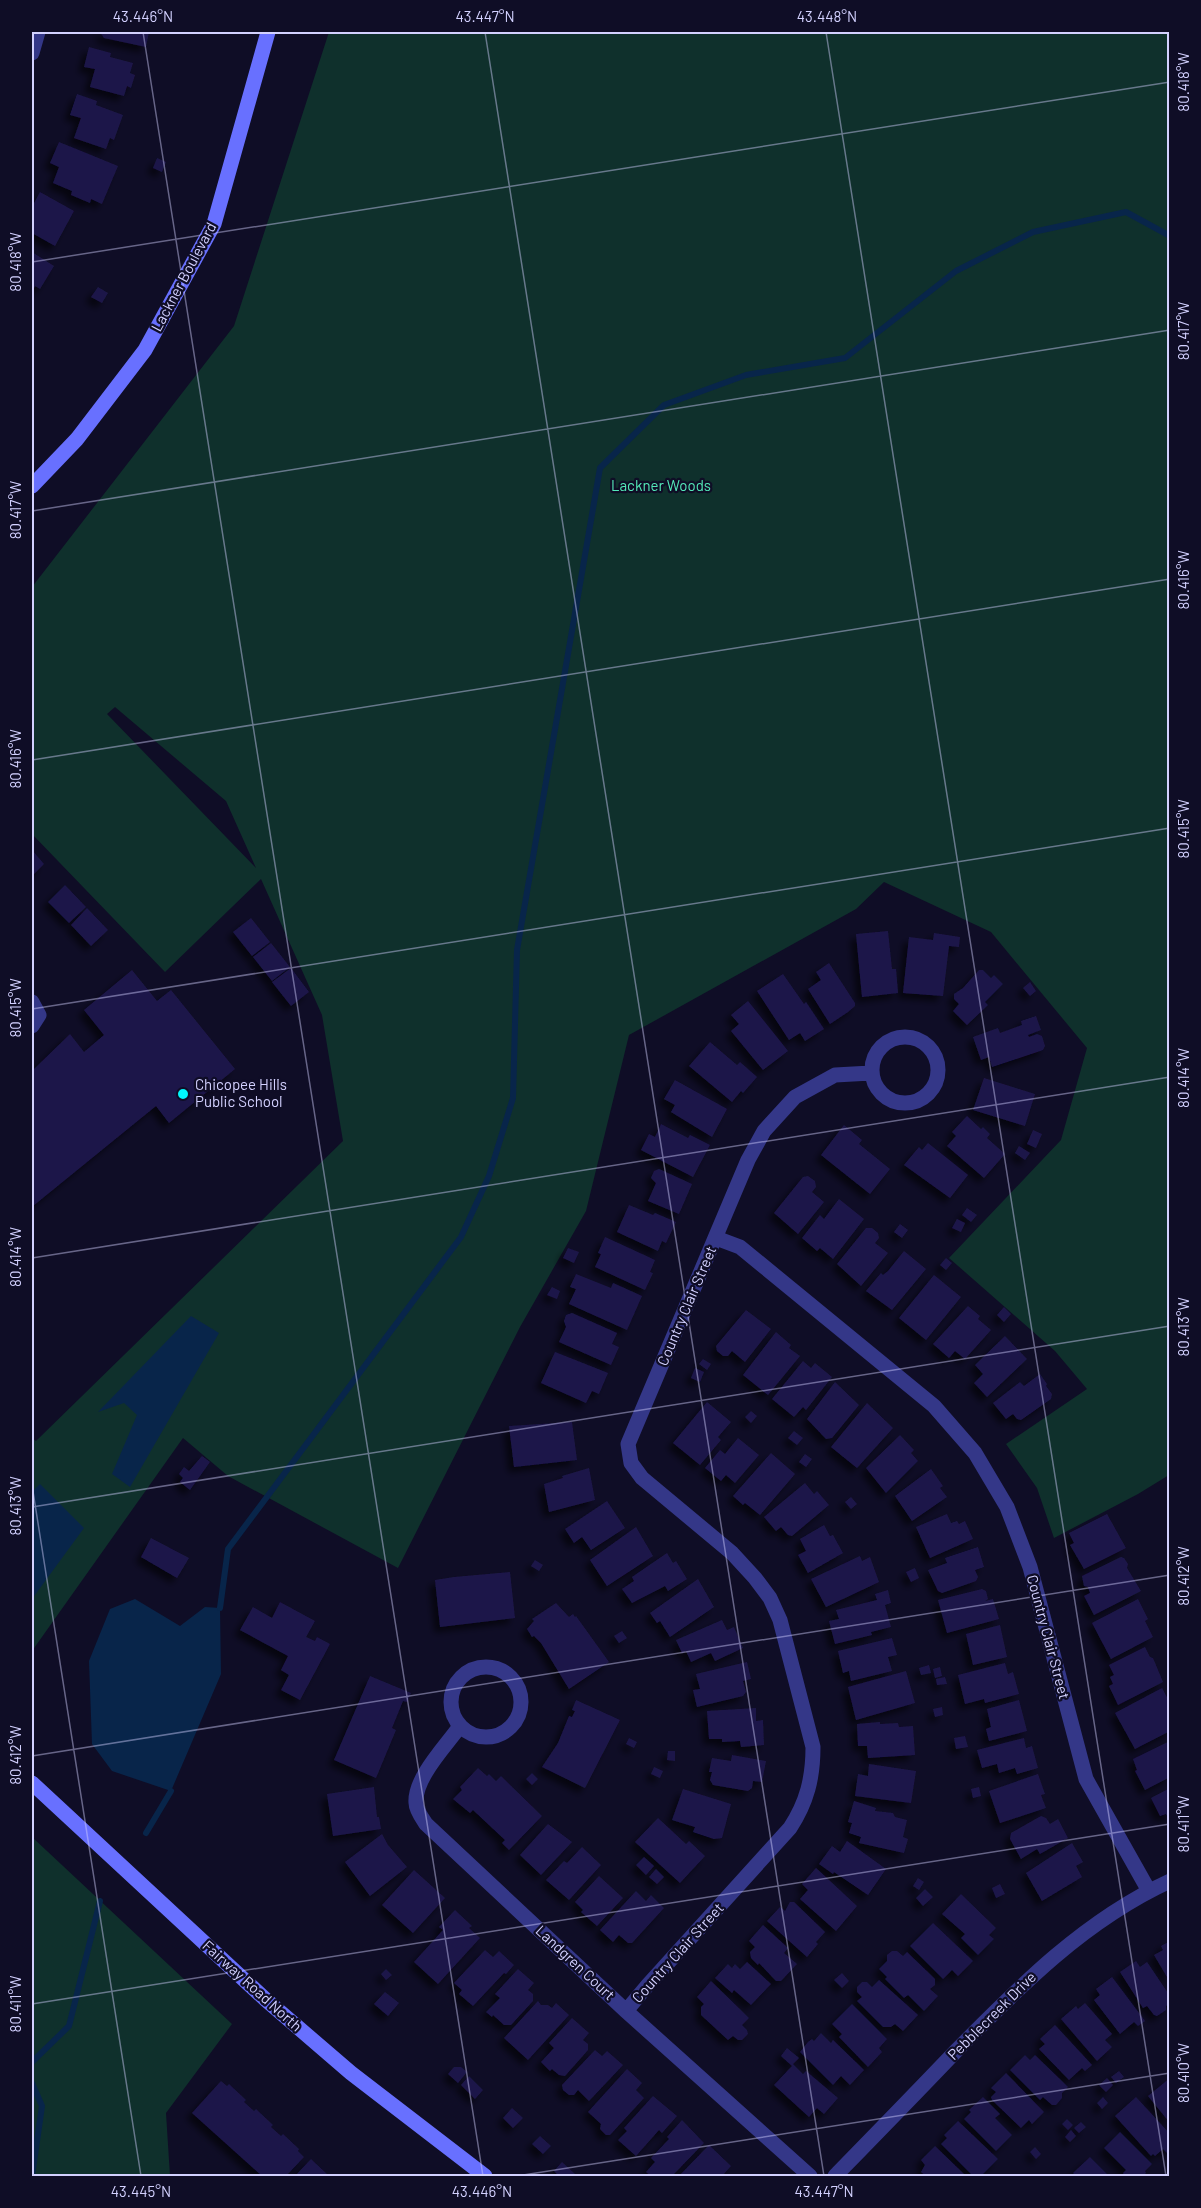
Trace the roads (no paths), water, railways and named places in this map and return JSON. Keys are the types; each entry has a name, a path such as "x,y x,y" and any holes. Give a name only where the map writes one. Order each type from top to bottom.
{"main road":[{"name":"Lackner Boulevard","path":"32,486 77,439 145,350 214,224 268,32"},
{"name":"Fairway Road North","path":"32,1783 265,1999 351,2073 484,2176"}],"street":[{"path":"32,53 38,32"},
{"path":"32,1002 39,1015 32,1026"},
{"path":"904,1037 914,1038 924,1043 934,1054 938,1070 935,1085 930,1092 921,1100 905,1104 892,1101 882,1095 874,1084 872,1073 873,1061 878,1051 888,1042 904,1037"},
{"path":"716,1238 748,1160 764,1131 795,1097 835,1075 872,1073"},
{"name":"Country Clair Street","path":"626,2011 790,1828 806,1799 811,1782 813,1747 780,1620 770,1598 732,1553 642,1478 631,1463 628,1444 716,1238 740,1248 934,1406 975,1453 1007,1507 1030,1567 1086,1779 1149,1891"},
{"path":"492,1667 513,1679 519,1690 521,1702 514,1724 493,1737 481,1737 469,1733 460,1725 452,1710 451,1698 462,1676 472,1669 492,1667"},
{"name":"Landgren Court","path":"460,1725 417,1789 416,1805 426,1824 626,2011 810,2176"},
{"name":"Pebblecreek Drive","path":"835,2176 1017,1989 1091,1926 1170,1881"}],"water":[{"path":"191,1316 219,1333 130,1487 112,1474 137,1415 124,1403 98,1412"},
{"path":"40,1484 84,1528 32,1599 32,1492"},
{"path":"135,1599 180,1626 205,1607 220,1608 221,1674 171,1791 112,1771 92,1744 89,1661 110,1609"}],"waterway":[{"path":"220,1608 228,1549 461,1237 489,1176 513,1098 517,950 600,468 664,405 746,375 845,358 956,271 1033,232 1126,212 1170,236"},
{"path":"146,1833 171,1791"},
{"path":"32,2062 69,2026 100,1901"},
{"path":"32,2083 42,2106 32,2176"}],"place":[{"name":"Chicopee Hills Public School","path":"183,1094"}],"park label":[{"name":"Lackner Woods","path":"661,486"}]}
